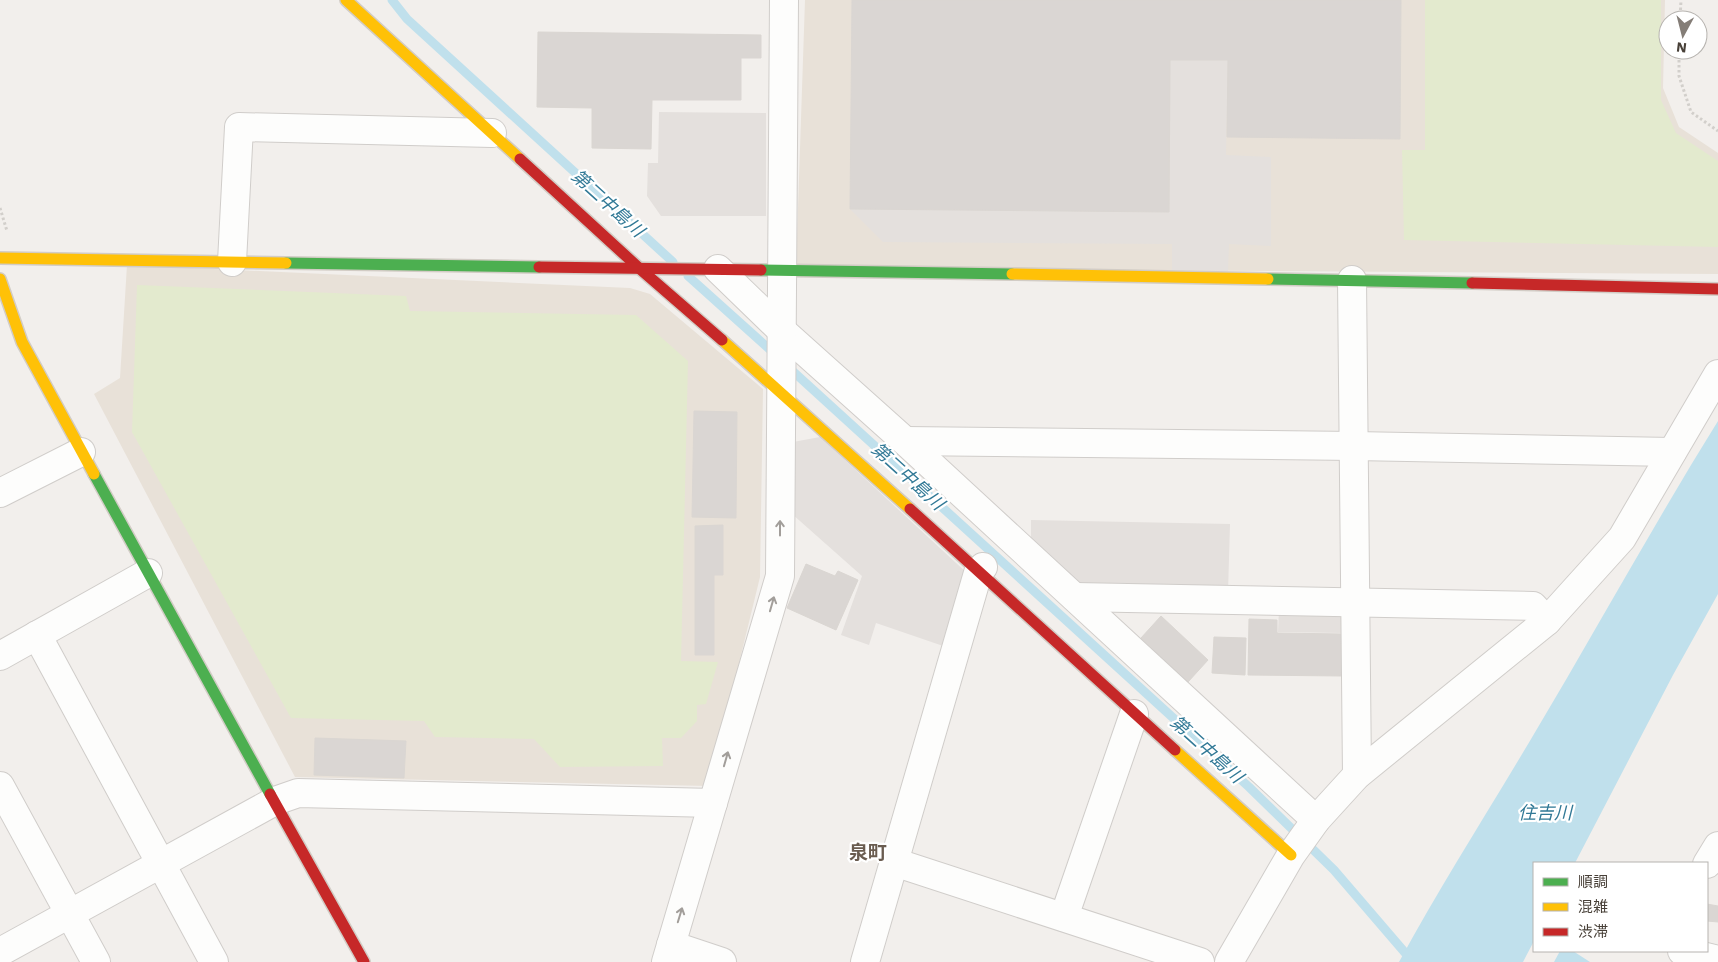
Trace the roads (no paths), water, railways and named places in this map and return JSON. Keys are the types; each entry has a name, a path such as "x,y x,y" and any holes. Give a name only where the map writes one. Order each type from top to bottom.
{"street":[{"path":"346,0 639,268 781,386 1134,714 1291,855"},
{"path":"722,962 668,953 780,576 784,0"},
{"path":"232,262 239,127 492,133"},
{"path":"0,258 1352,280 1718,289"},
{"path":"711,270 781,338 905,441 1316,820"},
{"path":"1352,280 1357,775"},
{"path":"3,294 22,342 364,962"},
{"path":"1229,962 1291,855 1316,820 1357,775 1548,621 1622,538 1718,374"},
{"path":"905,441 1672,452"},
{"path":"0,493 82,452"},
{"path":"865,962 981,570"},
{"path":"0,656 148,573"},
{"path":"1075,597 1533,606 1548,621"},
{"path":"37,635 214,962"},
{"path":"1064,918 1134,714"},
{"path":"0,786 96,962"},
{"path":"0,952 275,801 298,793 713,802"},
{"path":"1708,862 1718,846"},
{"path":"894,862 1200,962"},
{"path":"1686,952 1718,960"}],"water":[{"name":"住吉川","path":"1718,421 1718,594 1673,675 1576,862 1533,862 1533,943 1523,962 1399,962 1431,905 1534,734"},
{"path":"1559,952 1575,952 1590,962 1554,962"}],"waterway":[{"name":"第二中島川","path":"392,0 407,19 673,262"},
{"name":"第二中島川","path":"688,276 777,356"},
{"name":"第二中島川","path":"786,365 1249,787 1334,870 1413,962"}],"district":[{"name":"泉町","path":"868,852"}]}
